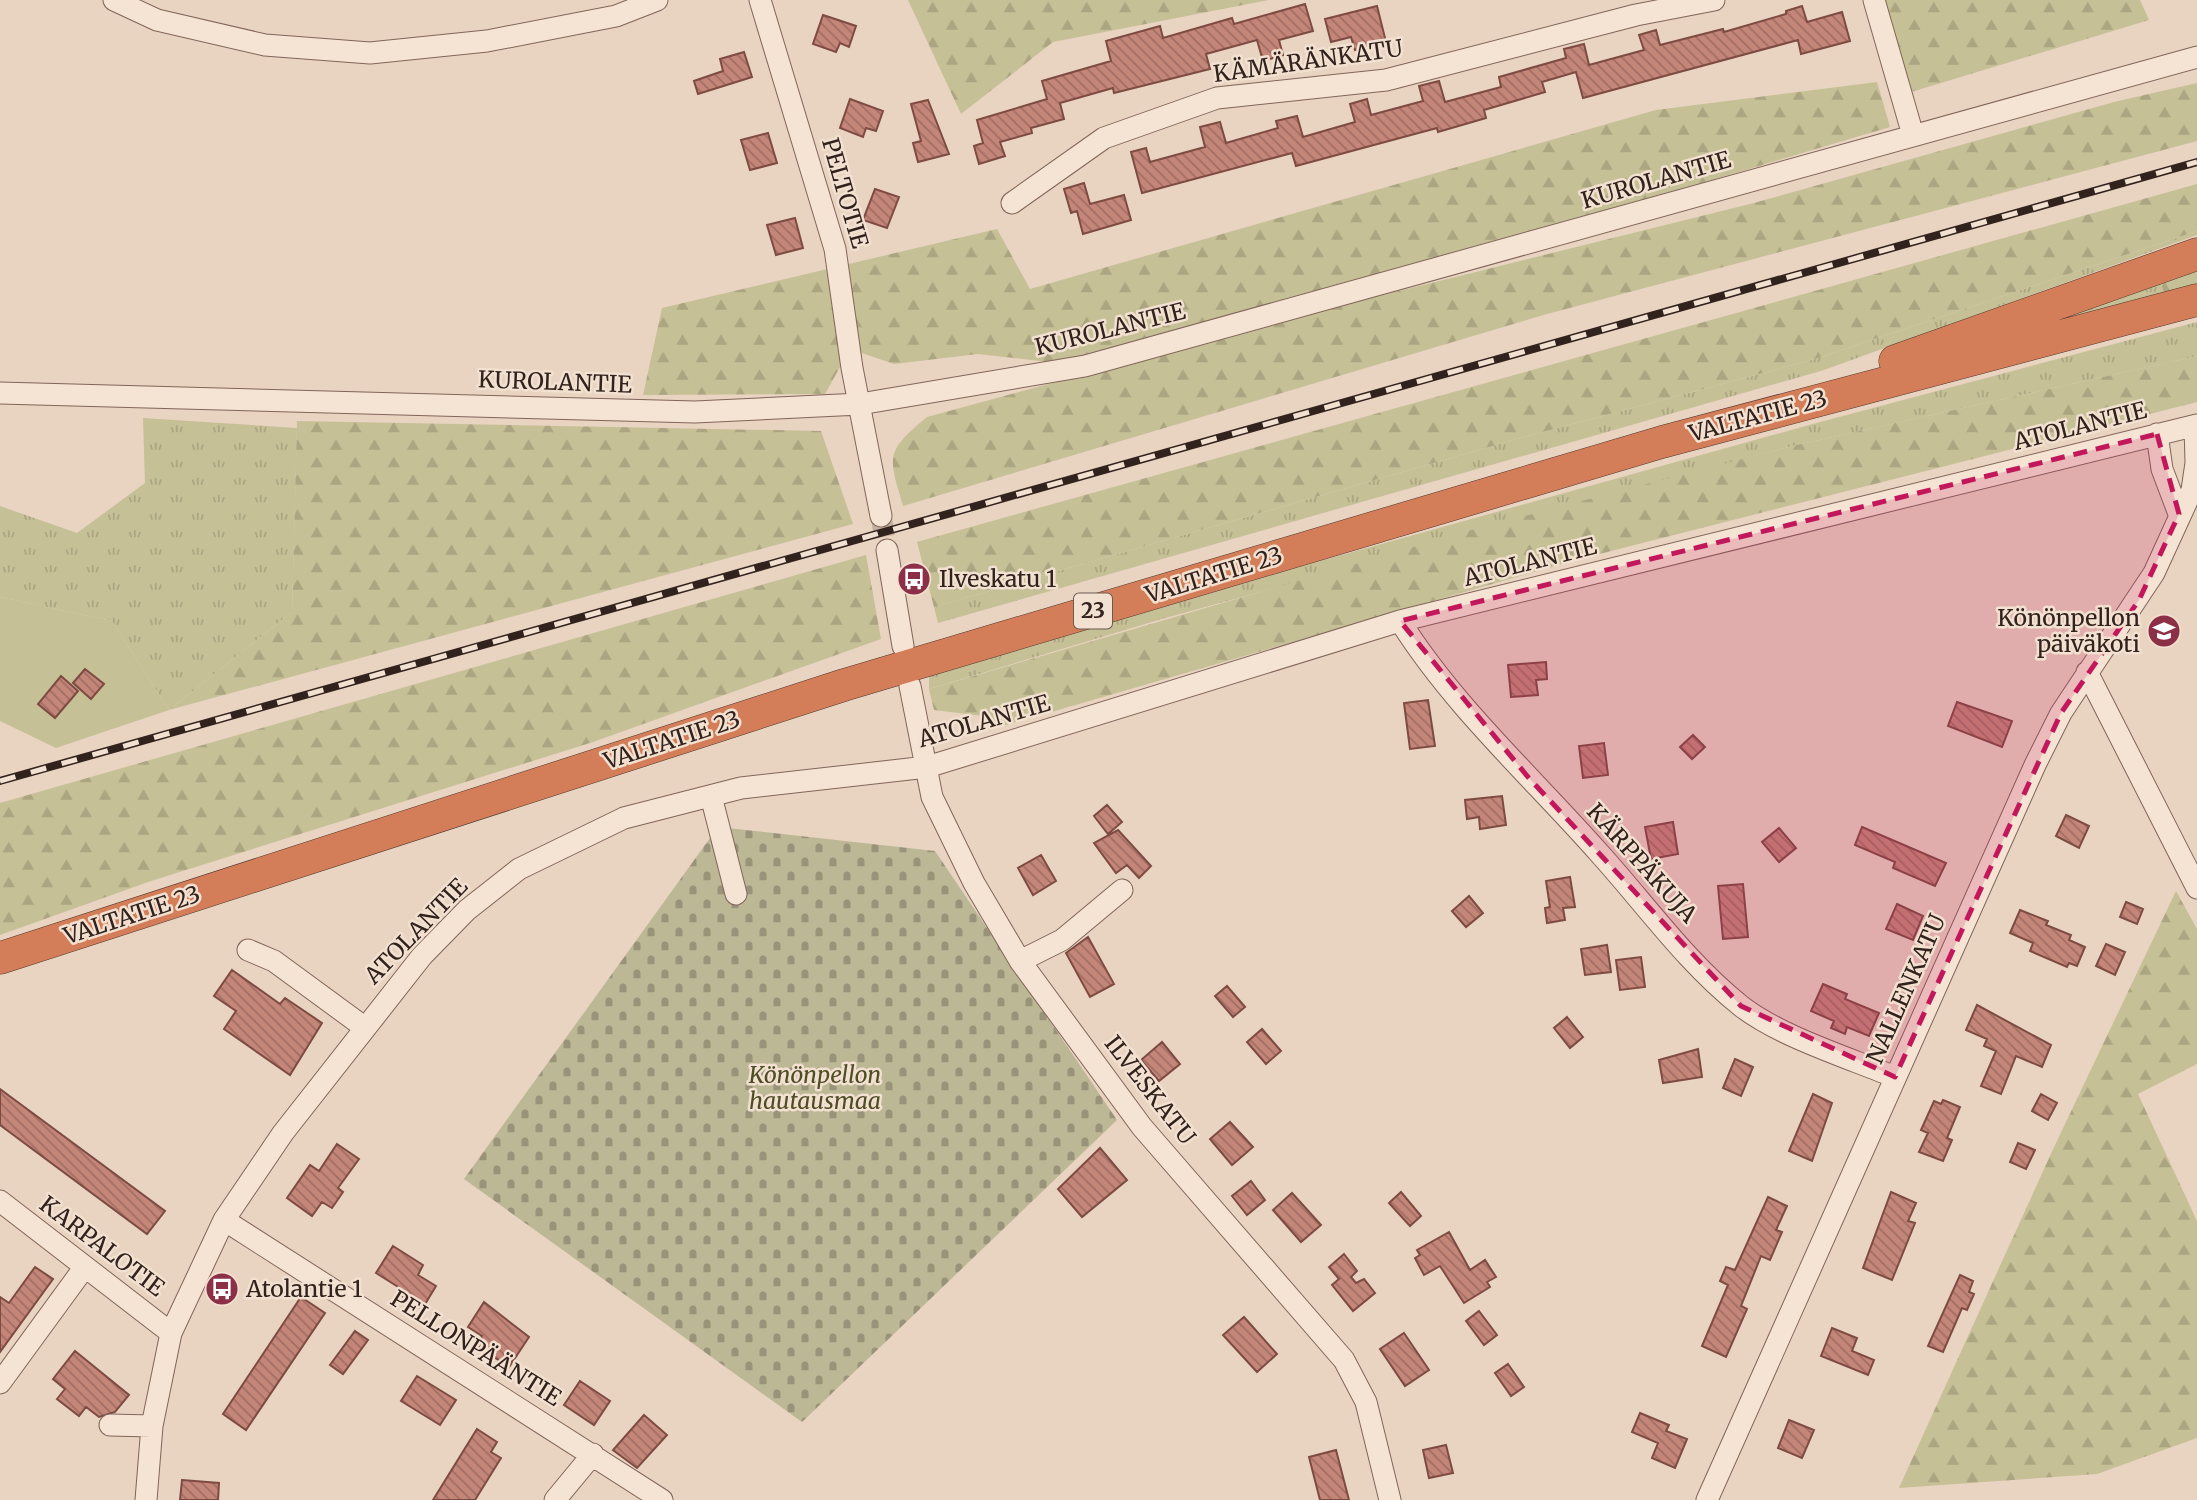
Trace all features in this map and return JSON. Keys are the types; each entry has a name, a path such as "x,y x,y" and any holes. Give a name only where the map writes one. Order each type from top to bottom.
{"highway":[{"path":"1662,442 2197,254"},
{"name":"VALTATIE 23","path":"0,958 844,685 1662,442 2197,300"}],"street":[{"path":"114,0 157,20 265,45 370,53 487,41 616,16 657,0"},
{"name":"PELTOTIE","path":"760,0 835,249 860,404"},
{"name":"KÄMÄRÄNKATU","path":"1012,203 1104,138 1217,98 1386,80 1636,15 1714,0"},
{"path":"1874,0 1913,135"},
{"name":"KUROLANTIE","path":"0,393 695,412 860,404 1085,366 2197,57"},
{"path":"860,404 881,516"},
{"name":"ATOLANTIE","path":"146,1500 152,1426 171,1333 224,1220 283,1133 364,1027 422,957 467,910 519,869 624,818 741,788 927,767 1400,621 2196,426"},
{"name":"NALLENKATU","path":"1707,1500 2035,765 2061,713 2139,600 2192,490 2196,463 2196,426"},
{"path":"2157,434 2162,469 2179,514"},
{"path":"887,550 903,646"},
{"name":"KÄRPPÄKUJA","path":"1400,621 1444,681 1519,767 1600,853 1676,942 1741,1006 1774,1026 1895,1077"},
{"path":"2087,673 2197,888"},
{"name":"ILVESKATU","path":"910,686 932,797 974,883 1020,961 1142,1127 1344,1360 1366,1402 1390,1500"},
{"path":"711,796 736,894"},
{"path":"1020,961 1062,940 1122,890"},
{"path":"248,950 274,961 364,1027"},
{"name":"KARPALOTIE","path":"0,1201 171,1333"},
{"name":"PELLONPÄÄNTIE","path":"224,1220 662,1500"},
{"path":"0,1383 84,1268"},
{"path":"110,1425 152,1426"},
{"path":"555,1500 593,1454"}],"highlighted area":[{"path":"2157,434 2179,514 2139,600 2061,713 1895,1077 1741,1006 1528,777 1400,621"}],"green space":[{"path":"908,0 1269,0 1053,42 961,114"},
{"path":"1885,0 2140,0 2149,20 1908,93"},
{"path":"1877,82 1890,127 1085,366 978,354 894,364 850,349 825,394 643,395 662,308 997,229 1030,289 1656,110"},
{"path":"2197,83 2197,141 1547,314 903,506 893,465 894,456 903,438 927,417 1298,316 1754,203 2114,102"},
{"path":"2197,184 2197,231 1815,359 1517,439 934,607 917,542"},
{"path":"2197,231 2197,235 1824,370 938,623 934,607 1517,439 1815,359"},
{"path":"2197,268 2197,287 2165,295 2160,281"},
{"path":"2160,281 2165,295 1961,349"},
{"path":"2197,322 2197,356 1792,446 1162,619 929,689 929,676 1313,563 1809,425"},
{"path":"2197,356 2197,402 1572,561 989,730 983,716 934,710 929,689 1471,530 1792,446"},
{"path":"143,418 297,428 292,612 169,710 112,621 0,597 0,506 77,533 145,483"},
{"path":"297,421 821,431 853,524 169,710 292,612"},
{"path":"866,555 881,639 593,742 151,881 0,935 0,803"},
{"path":"0,597 112,621 169,710 56,748 0,721"},
{"name":"Könönpellon hautausmaa","path":"718,827 935,851 1117,1120 802,1422 464,1179"},
{"path":"2176,891 2197,929 2197,1064 2138,1094 2197,1221 2197,1438 2097,1474 1899,1488 2055,1145"}],"building":[{"path":"1305,4 1313,31 1279,40 1283,55 1263,61 1257,40 1206,54 1210,69 1114,93 1113,88 1060,103 1064,119 1031,128 1032,133 1000,142 1005,156 979,164 974,146 983,143 977,120 1047,99 1042,81 1111,61 1106,41 1160,26 1163,38 1232,18 1234,24"},
{"path":"1377,6 1386,42 1355,50 1351,37 1331,42 1325,19"},
{"path":"1802,6 1807,22 1842,12 1850,41 1801,54 1798,40 1583,98 1576,72 1542,82 1545,92 1484,110 1486,118 1438,132 1437,128 1296,166 1292,153 1142,193 1131,152 1146,148 1150,162 1205,147 1200,127 1220,122 1226,143 1278,128 1276,121 1297,116 1303,137 1355,122 1350,104 1367,99 1371,115 1423,101 1419,86 1439,81 1445,102 1501,87 1499,77 1566,58 1564,49 1584,44 1589,65 1644,50 1639,35 1656,30 1660,45 1723,29 1724,32 1786,14 1786,11"},
{"path":"823,15 856,26 849,47 840,43 836,52 813,44"},
{"path":"744,52 752,77 698,94 694,81 723,71 720,59"},
{"path":"850,99 883,111 876,131 866,128 863,137 840,128"},
{"path":"928,100 949,154 918,162 913,143 921,141 911,104"},
{"path":"768,133 777,163 750,170 741,140"},
{"path":"1084,183 1090,204 1124,195 1131,220 1083,234 1077,211 1071,213 1064,189"},
{"path":"875,189 899,197 887,228 863,220"},
{"path":"795,218 803,248 776,255 767,225"},
{"path":"1546,662 1547,679 1536,680 1538,695 1511,697 1508,665"},
{"path":"85,669 104,684 91,699 73,683"},
{"path":"61,676 78,691 55,718 38,704"},
{"path":"1428,700 1435,746 1410,749 1404,703"},
{"path":"1957,702 2012,721 2002,747 1948,726"},
{"path":"1693,735 1705,747 1692,759 1680,747"},
{"path":"1604,743 1608,775 1583,778 1579,746"},
{"path":"1502,796 1506,825 1480,829 1479,817 1467,819 1465,800"},
{"path":"1107,805 1122,822 1108,834 1094,816"},
{"path":"2066,815 2089,826 2079,848 2056,836"},
{"path":"1673,822 1678,854 1651,859 1645,827"},
{"path":"1862,827 1946,863 1935,886 1893,868 1895,862 1855,845"},
{"path":"1779,828 1796,848 1779,862 1762,842"},
{"path":"1118,830 1151,866 1139,878 1127,865 1116,873 1094,843"},
{"path":"1041,855 1056,881 1033,895 1018,868"},
{"path":"1570,877 1575,907 1563,908 1565,920 1547,923 1545,908 1550,907 1546,881"},
{"path":"1743,884 1748,937 1723,939 1718,886"},
{"path":"1469,896 1483,913 1466,927 1452,911"},
{"path":"2126,902 2143,909 2137,924 2120,917"},
{"path":"1897,904 1923,916 1913,940 1886,929"},
{"path":"2020,910 2048,921 2046,925 2071,935 2069,940 2085,947 2077,966 2069,963 2067,967 2030,951 2033,943 2010,933"},
{"path":"1088,937 1114,984 1090,997 1066,953"},
{"path":"2106,944 2125,952 2115,975 2096,966"},
{"path":"1607,945 1611,972 1585,975 1581,949"},
{"path":"1641,957 1645,987 1620,990 1616,960"},
{"path":"232,970 280,1004 285,998 322,1023 290,1075 224,1029 236,1011 214,996"},
{"path":"1823,984 1847,994 1845,999 1879,1013 1869,1036 1847,1027 1845,1034 1831,1028 1834,1021 1811,1011"},
{"path":"1227,986 1245,1007 1233,1017 1215,996"},
{"path":"1977,1005 2051,1045 2042,1067 2016,1056 2001,1094 1981,1086 1996,1051 1984,1046 1987,1039 1966,1030"},
{"path":"1567,1017 1583,1037 1570,1048 1554,1028"},
{"path":"1262,1029 1281,1051 1266,1064 1247,1042"},
{"path":"1162,1042 1180,1064 1159,1081 1141,1060"},
{"path":"1698,1049 1702,1077 1663,1083 1659,1060"},
{"path":"1735,1059 1753,1067 1741,1096 1723,1088"},
{"path":"0,1089 165,1211 147,1234 0,1125"},
{"path":"1813,1094 1832,1103 1812,1161 1789,1151"},
{"path":"2041,1094 2057,1103 2048,1120 2032,1111"},
{"path":"1943,1100 1960,1107 1947,1138 1952,1140 1943,1161 1919,1152 1928,1133 1921,1130 1934,1101 1941,1104"},
{"path":"1230,1122 1253,1147 1232,1165 1210,1139"},
{"path":"2018,1143 2035,1150 2026,1169 2010,1162"},
{"path":"337,1144 359,1159 338,1188 343,1192 332,1208 322,1202 312,1216 287,1198 310,1165 319,1171"},
{"path":"1100,1148 1127,1180 1082,1217 1058,1189"},
{"path":"1251,1181 1265,1200 1247,1215 1232,1196"},
{"path":"1401,1192 1421,1216 1410,1226 1389,1203"},
{"path":"1891,1192 1916,1203 1908,1221 1915,1223 1892,1280 1863,1268"},
{"path":"1292,1193 1321,1225 1301,1242 1273,1210"},
{"path":"1768,1197 1787,1206 1776,1230 1782,1232 1770,1260 1761,1256 1741,1306 1747,1309 1726,1357 1702,1346 1728,1285 1720,1281 1726,1267 1735,1270"},
{"path":"1449,1232 1470,1270 1485,1260 1496,1277 1487,1282 1490,1287 1464,1303 1440,1266 1424,1275 1415,1258 1420,1255 1417,1250"},
{"path":"393,1246 423,1265 418,1275 436,1286 422,1309 400,1295 403,1290 376,1273"},
{"path":"1344,1254 1357,1271 1351,1277 1356,1283 1364,1279 1375,1293 1353,1311 1332,1285 1339,1279 1329,1267"},
{"path":"35,1267 53,1279 0,1352 0,1297 9,1303"},
{"path":"1960,1275 1973,1281 1969,1292 1974,1294 1967,1310 1962,1308 1943,1352 1928,1346"},
{"path":"301,1297 325,1313 246,1430 223,1414"},
{"path":"484,1302 529,1337 509,1367 476,1345 482,1336 468,1327"},
{"path":"1479,1311 1497,1335 1484,1345 1466,1321"},
{"path":"1244,1317 1277,1354 1257,1372 1223,1335"},
{"path":"1832,1328 1857,1338 1852,1351 1874,1360 1868,1375 1821,1356"},
{"path":"355,1331 368,1340 343,1374 330,1365"},
{"path":"1404,1333 1429,1370 1405,1386 1380,1349"},
{"path":"75,1351 129,1395 115,1412 99,1417 86,1407 79,1416 57,1399 65,1389 53,1379"},
{"path":"1508,1364 1524,1387 1511,1396 1495,1373"},
{"path":"417,1376 456,1400 440,1425 401,1401"},
{"path":"580,1381 610,1401 594,1425 564,1405"},
{"path":"1640,1413 1669,1425 1666,1431 1687,1439 1675,1468 1652,1458 1658,1443 1632,1432"},
{"path":"644,1415 667,1435 637,1468 613,1450"},
{"path":"1789,1420 1814,1430 1802,1458 1778,1448"},
{"path":"477,1429 497,1442 491,1452 501,1458 475,1500 433,1500"},
{"path":"1446,1445 1453,1473 1429,1478 1423,1450"},
{"path":"1336,1450 1349,1500 1320,1500 1309,1457"},
{"path":"182,1480 219,1483 218,1500 180,1500"}],"tunnel":[{"path":"881,516 887,550"}],"railway":[{"path":"0,781 2197,162"}],"place":[{"name":"Ilveskatu 1","path":"914,579"},
{"name":"Könönpellon päiväkoti","path":"2164,631"},
{"name":"Atolantie 1","path":"222,1289"}]}
